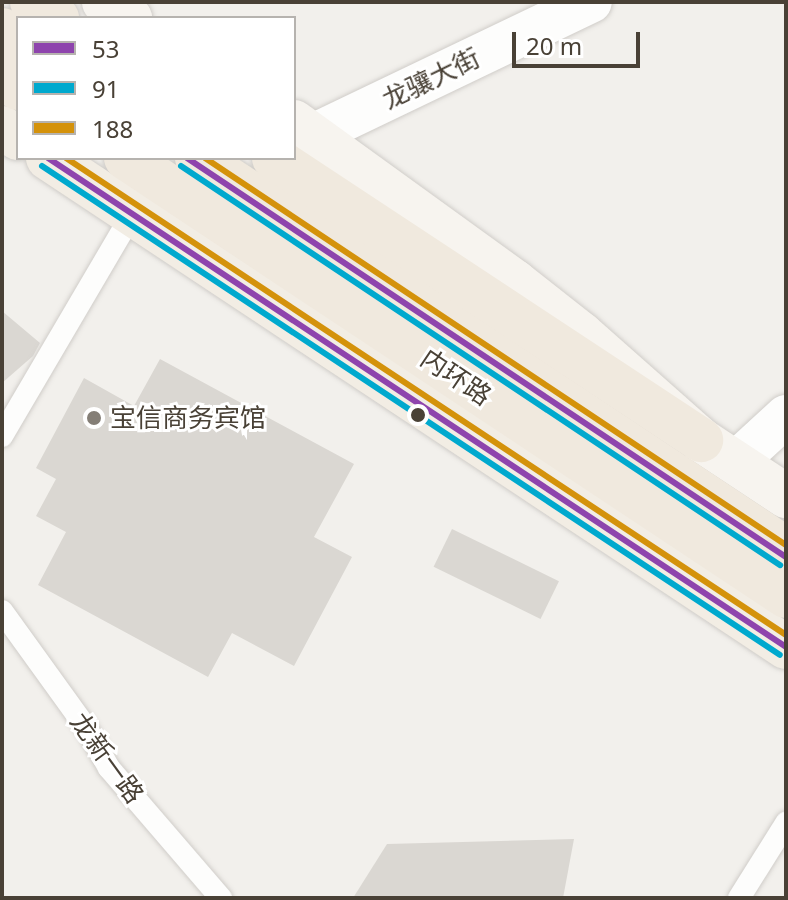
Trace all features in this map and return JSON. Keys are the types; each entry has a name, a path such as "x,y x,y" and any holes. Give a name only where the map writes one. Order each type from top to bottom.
{"highway":[{"path":"32,2 54,16"},
{"name":"内环路","path":"129,160 786,596"},
{"name":"内环路","path":"200,160 786,549"},
{"path":"277,160 719,451"}],"main road":[{"path":"104,2 127,16"},
{"path":"304,128 526,291 719,451 786,496"},
{"path":"51,160 786,647"},
{"path":"190,160 786,557"},
{"path":"719,451 786,537"}],"street":[{"name":"龙骧大街","path":"304,128 591,2"},
{"path":"719,451 786,416"}],"lane":[{"path":"2,436 10,412 132,214"},
{"name":"龙新一路","path":"2,611 87,729 109,768 221,898"},
{"path":"739,898 786,823"}],"building":[{"path":"2,311 40,343 33,356 2,383"},
{"path":"160,359 354,464 314,537 352,557 294,666 232,633 208,677 38,585 66,532 36,516 56,479 36,468 84,378 134,406"},
{"path":"452,529 559,581 541,619 434,567"},
{"path":"574,839 563,898 353,898 387,844"}],"transit line":[{"name":"53","path":"51,160 786,647"},
{"name":"188","path":"69,160 786,635"},
{"name":"53","path":"190,160 786,557"},
{"name":"188","path":"208,160 786,545"},
{"name":"91","path":"42,166 780,655"},
{"name":"91","path":"181,166 780,565"}],"place":[{"name":"宝信商务宾馆","path":"94,418"}]}
